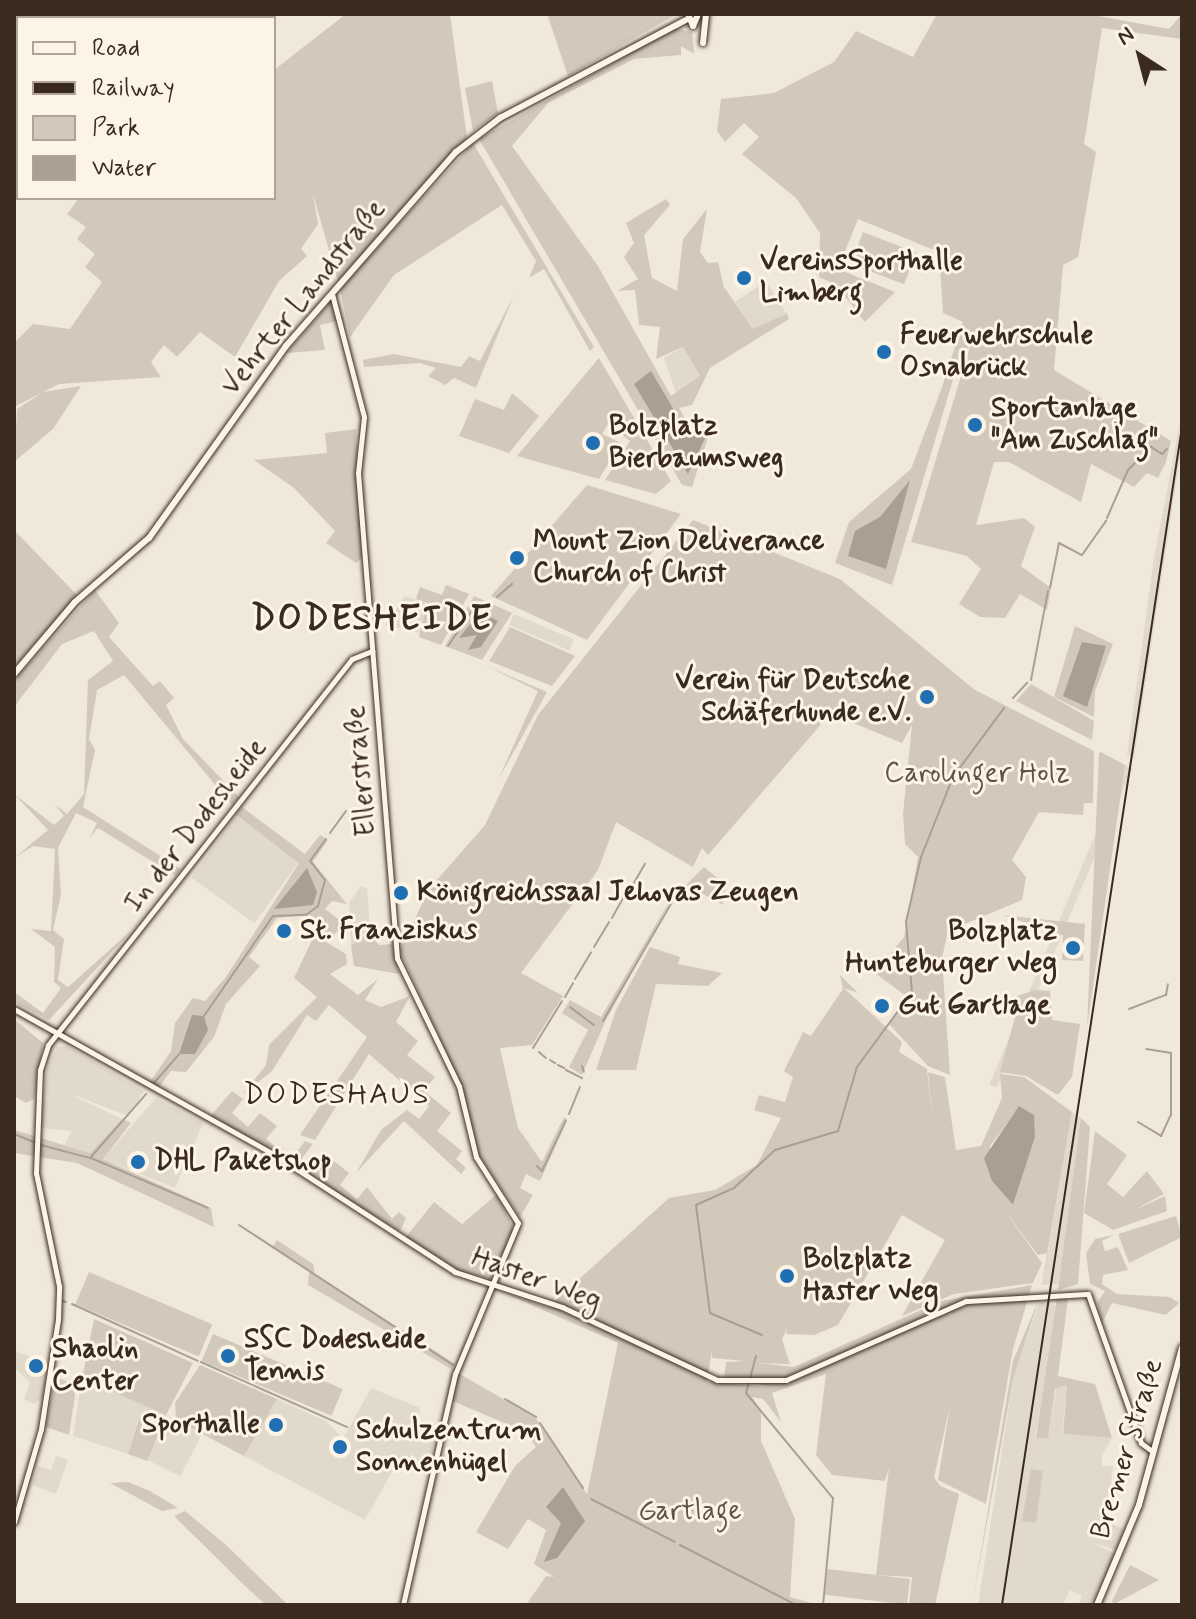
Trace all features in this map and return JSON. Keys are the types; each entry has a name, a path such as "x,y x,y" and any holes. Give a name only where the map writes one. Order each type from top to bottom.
{"main road":[{"name":"Vehrter Landstraße","path":"14,674 61,616 149,538 332,294 483,130 687,17 696,25 698,14"},
{"path":"703,43 706,14"},
{"name":"Bremer Straße","path":"1097,1605 1133,1525 1182,1348"}],"street":[{"name":"Ellerstraße","path":"332,294 364,412 358,473 397,958 459,1086 476,1157 518,1223 492,1285"},
{"name":"In der Dodesheide","path":"14,1522 40,1436 58,1319 58,1277 40,1222 36,1173 40,1070 55,1033 352,659 372,651"},
{"name":"Haster Weg","path":"14,1009 275,1155 455,1272 593,1320 704,1376 746,1384 801,1374 966,1301 1088,1294 1141,1443 1152,1451"},
{"path":"403,1605 455,1374 492,1285"}],"shaded area":[{"path":"766,281 786,313 753,329 735,302"},
{"path":"683,347 700,377 676,393 664,358"},
{"path":"1182,412 1182,445 1134,758 1127,755 1154,558"},
{"path":"405,596 426,603 420,633 385,625"},
{"path":"514,614 574,639 569,650 509,625"},
{"path":"1125,765 1132,768 997,1088 989,1084"},
{"path":"236,816 299,862 254,923 191,877"},
{"path":"361,886 367,888 370,929 351,946 349,903"},
{"path":"67,1046 144,1091 128,1116 66,1092 122,1119 90,1153 65,1145 71,1131 41,1128 47,1069 57,1047"},
{"path":"156,1098 203,1123 175,1188 103,1159"},
{"path":"1072,1112 1081,1118 1079,1165 1065,1267 1061,1284 1042,1285"},
{"path":"1039,1302 1058,1306 1035,1438 1048,1439 1056,1389 1067,1385 1062,1434 1112,1438 1102,1455 1102,1466 1113,1466 1106,1521 1127,1531 1118,1550 1092,1543 1116,1554 1092,1605 1078,1605 1082,1596 1070,1590 1063,1605 978,1605 1013,1380"},
{"path":"14,1351 49,1363 42,1399 34,1404 24,1399 30,1382 14,1367"},
{"path":"82,1378 167,1415 162,1427 139,1417 128,1454 73,1436"},
{"name":"Schulzentrum Sonnenhügel","path":"371,1388 420,1408 418,1427 436,1431 426,1475 394,1468 365,1520 244,1456 277,1399 326,1421 343,1439"},
{"path":"169,1417 202,1434 180,1477 147,1460"},
{"path":"56,1456 68,1460 56,1494 32,1485 38,1466 51,1470"}],"green space":[{"path":"346,14 450,14 467,138 338,282 313,194 318,224 301,249 307,256 279,281 235,357 200,332 177,357 164,345 151,362 161,377 59,384 14,407 14,343 33,324 70,329 102,282 85,267 95,254 77,239 86,227 67,214 78,200 276,200 276,68"},
{"path":"547,14 677,14 568,76"},
{"path":"937,14 1088,14 1169,29 1182,14 1182,39 1102,28 1084,144 1096,152 1078,257 1063,265 1054,370 1171,441 1166,462 1158,478 1147,473 1134,487 1091,464 1081,502 1009,462 994,462 976,525 1024,518 1035,527 1021,566 1051,588 1047,610 1020,594 1005,618 980,617 959,604 981,569 967,556 911,542 970,346 960,356 892,585 835,563 849,522 911,469 941,390 963,322 943,313 939,252 858,219 838,269 895,292 865,322 836,285 819,277 820,233 796,198 742,154 759,137 744,123 725,142 717,131 721,99 774,93 834,62 856,31 913,57"},
{"path":"674,28 692,32 694,54 681,46 681,55 634,59 548,103 512,146 598,266 671,396 700,376 683,347 656,359 660,327 639,325 635,290 617,291 638,279 624,257 634,243 626,223 666,199 670,205 644,235 652,278 677,291 683,239 707,209 700,252 708,263 718,262 724,287 753,329 787,313 789,319 710,368 692,405 679,408 689,426 709,434 692,487 682,485 479,139"},
{"path":"492,81 498,113 473,131 465,88"},
{"path":"473,143 594,347 590,351 544,269 529,278 536,261 502,205 394,275 350,337 340,289"},
{"path":"863,232 916,252 904,284 851,264"},
{"path":"514,295 476,388 454,378 445,385 428,376 436,368 420,363 364,367 363,360 394,354 461,367 469,356 480,361"},
{"path":"331,302 337,321 320,325 325,350 287,353"},
{"path":"599,358 671,481 656,494 605,480 630,441 608,424 602,434 621,443 599,479 517,456"},
{"path":"81,386 53,429 14,462 17,409 43,392"},
{"path":"512,393 539,416 509,453 459,436 475,399 504,410"},
{"path":"356,429 362,558 356,563 326,543 335,531 294,488 254,460 327,453 325,433"},
{"path":"587,485 681,514 587,640 491,596"},
{"name":"Carolinger Holz","path":"693,520 840,579 975,690 1094,751 1093,803 1084,803 1083,815 1039,812 1012,860 1026,877 1022,900 948,931 942,958 950,1075 928,1066 889,1024 906,996 875,973 904,937 918,857 905,844 903,814 912,725 902,743 834,715 836,707 708,855 702,848 693,867 616,822 598,870 521,973 563,996 532,1045 500,1048 518,1128 542,1162 564,1117 567,1121 540,1181 526,1174 520,1188 533,1195 520,1217 479,1155 460,1082 400,951 429,889 485,825 538,715"},
{"path":"14,530 77,595 14,667"},
{"path":"446,585 469,594 441,645 419,637 427,603 416,599 420,587 442,595"},
{"path":"95,590 119,623 109,637 153,686 160,681 174,698 166,705 183,739 239,797 232,805 124,675 97,690 89,739 95,750 83,807 181,869 176,876 98,828 90,837 97,823 76,813 58,848 61,894 53,930 64,939 58,980 68,987 132,930 49,1020 14,1002 14,992 43,1013 61,988 54,982 55,947 31,929 51,931 55,849 33,846 14,858 48,830 14,794 54,825 64,816 55,804 67,814 84,794 88,680 113,661 94,631 62,644 14,707 14,681"},
{"path":"474,596 512,613 482,660 445,646"},
{"path":"1075,626 1113,644 1095,691 1094,717 1054,697"},
{"path":"510,627 575,656 552,686 489,661"},
{"path":"484,665 547,692 498,780 538,691"},
{"path":"1031,684 1094,721 1092,740 1016,701"},
{"path":"1099,753 1125,765 1087,1028"},
{"path":"242,807 305,854 320,835 328,840 313,862 347,904 332,901 325,909 345,924 326,942 346,954 347,964 330,974 358,995 378,979 365,1000 381,1007 410,996 396,1022 418,1041 407,1055 435,1077 424,1091 451,1113 437,1131 462,1151 456,1159 466,1168 461,1174 404,1121 356,1173 381,1130 407,1110 419,1119 429,1106 369,1054 315,1140 300,1135 367,1037 329,1005 316,1021 307,1015 272,1071 243,1094 266,1065 269,1045 317,997 294,978 315,934 311,915 277,918 249,957 260,966 226,1004 214,1037 186,1072 171,1071 159,1087 150,1082 171,1051 175,1023 193,998 205,1001 226,977 299,863 236,815"},
{"path":"704,867 726,885 723,905 686,885"},
{"path":"679,885 605,1022 582,1075 569,1067 588,1030 562,1013 570,1000 601,1017"},
{"path":"1002,915 1085,924 1083,961 1062,960 1063,935"},
{"path":"368,932 379,945 392,944 399,974 354,966 351,946"},
{"path":"650,947 680,957 678,964 722,973 708,986 656,984 636,1070 596,1070 616,1010"},
{"name":"Gartlage","path":"840,975 858,993 844,988 902,1042 899,1052 927,1069 933,1124 928,1072 945,1077 956,1150 981,1146 1002,1098 1000,1074 1024,1077 1072,1112 1047,1253 1038,1255 1002,1207 1042,1263 1033,1283 954,1294 902,1316 945,1240 902,1215 838,1325 814,1335 786,1334 787,1328 782,1339 790,1364 757,1363 794,1367 941,1301 1032,1285 1013,1349 986,1504 938,1480 950,1406 934,1477 940,1486 959,1494 935,1605 909,1605 912,1577 876,1575 889,1468 885,1481 832,1475 816,1455 826,1374 772,1393 781,1422 763,1399 752,1397 761,1410 761,1441 795,1519 790,1597 818,1605 526,1605 546,1576 554,1577 534,1564 546,1530 528,1519 508,1549 476,1532 515,1466 536,1447 526,1432 450,1400 458,1373 535,1417 587,1494 618,1343 504,1293 548,1307 669,1198 715,1190 757,1165 781,1118 754,1110 759,1095 785,1102 793,1077 784,1071 803,1032 811,1036 843,989","holes":["1020,1106 1034,1120 1035,1137 1013,1205 992,1181 990,1146","712,1351 712,1358 745,1361 726,1362 724,1378 770,1387 707,1382"]},
{"path":"1035,990 1050,991 1052,1020 1080,1024 1072,1077 1058,1095 1026,1076 1000,1072 1017,1010 1012,998"},
{"path":"14,1019 43,1043 34,1099 26,1103 14,1096"},
{"path":"232,1091 243,1099 232,1113 248,1127 260,1113 277,1126 266,1139 291,1159 305,1141 313,1144 302,1158 318,1171 330,1158 349,1173 340,1185 357,1199 367,1187 392,1219 399,1212 406,1218 400,1231 209,1118"},
{"path":"1081,1118 1090,1127 1078,1284 1058,1290"},
{"path":"122,1119 131,1123 103,1159 211,1208 214,1227 77,1163 14,1153 14,1130 90,1153"},
{"path":"1095,1131 1127,1155 1107,1184 1123,1197 1147,1171 1164,1194 1132,1211 1165,1196 1167,1211 1113,1230 1084,1213"},
{"path":"497,1194 514,1230 490,1279 455,1270 405,1238 434,1202 462,1224"},
{"path":"1176,1216 1182,1237 1129,1263 1118,1234"},
{"path":"1114,1235 1102,1241 1105,1251 1118,1247 1128,1270 1103,1275 1102,1284 1117,1294 1170,1297 1179,1303 1166,1315 1112,1303 1102,1323 1097,1303 1105,1291 1090,1284 1086,1253 1095,1239"},
{"path":"277,1240 313,1264 315,1274 454,1363 451,1369 308,1285 309,1271 272,1248"},
{"path":"89,1272 212,1324 199,1357 75,1304"},
{"path":"1057,1298 1068,1299 1058,1376 1095,1384 1112,1438 1063,1434 1067,1385 1055,1389 1048,1439 1036,1438"},
{"path":"1039,1299 1013,1380 972,1605 1013,1361"},
{"path":"94,1319 193,1363 166,1415 82,1378"},
{"path":"213,1334 343,1389 331,1416 202,1361"},
{"path":"200,1365 277,1399 244,1456 176,1420 175,1403"},
{"path":"55,1377 71,1383 75,1395 69,1435 46,1427"},
{"path":"140,1416 162,1427 147,1461 128,1454"},
{"path":"1031,1469 1043,1471 1036,1523 1022,1521"},
{"path":"128,1482 178,1508 162,1511 110,1483"},
{"path":"185,1511 225,1544 288,1605 266,1605 246,1587 174,1516"},
{"path":"1130,1565 1159,1580 1114,1604 1112,1601"},
{"path":"828,1569 910,1579 907,1605 824,1595"}],"water":[{"path":"651,371 687,432 706,436 688,474 634,384"},
{"path":"910,480 886,569 848,556 855,531 880,517"},
{"path":"480,612 498,621 481,647 468,650 477,635 459,638"},
{"path":"1082,642 1106,646 1087,707 1063,696"},
{"path":"307,868 317,892 313,905 274,909"},
{"path":"192,1015 204,1016 208,1030 195,1054 179,1054"},
{"path":"1019,1106 1034,1115 1035,1137 1013,1205 992,1181 984,1158"},
{"path":"563,1487 585,1521 557,1558 544,1562 561,1523 546,1507"}],"waterway":[{"path":"1107,518 1128,470 1151,447 1162,454 1167,449"},
{"path":"1050,588 1059,543 1082,555 1106,521"},
{"path":"497,597 512,584"},
{"path":"1031,680 1048,591"},
{"path":"448,646 473,609 488,604"},
{"path":"1013,698 1027,683"},
{"path":"762,1335 710,1313 696,1205 734,1188 775,1150 838,1131 857,1067 912,992 906,922 921,857 953,777 1004,708"},
{"path":"330,833 346,811"},
{"path":"204,1016 273,916 306,915 318,906 325,880 310,861 326,839"},
{"path":"631,888 645,864"},
{"path":"603,1021 680,888"},
{"path":"612,918 626,893"},
{"path":"594,947 609,922"},
{"path":"575,979 591,952"},
{"path":"565,997 573,983"},
{"path":"1129,1009 1166,995 1168,984"},
{"path":"533,1048 562,1001"},
{"path":"570,1007 594,1025"},
{"path":"1138,1122 1161,1136 1171,1115 1171,1053 1146,1049"},
{"path":"539,1052 546,1058"},
{"path":"154,1083 179,1054"},
{"path":"550,1060 555,1063"},
{"path":"558,1065 564,1068"},
{"path":"582,1066 584,1072"},
{"path":"566,1070 582,1078"},
{"path":"569,1114 580,1087"},
{"path":"41,1145 90,1158 146,1094"},
{"path":"537,1166 542,1171 566,1120"},
{"path":"14,1134 34,1142"},
{"path":"91,1158 208,1208"},
{"path":"239,1225 453,1365"},
{"path":"72,1304 198,1361"},
{"path":"756,1356 746,1393 833,1498 823,1605"},
{"path":"201,1362 347,1427"},
{"path":"505,1399 536,1417"},
{"path":"540,1423 583,1488"},
{"path":"591,1499 675,1542"},
{"path":"680,1545 796,1605"}],"railway":[{"path":"1002,1605 1182,427"}],"place":[{"name":"VereinsSporthalle Limberg","path":"744,278"},
{"name":"Feuerwehrschule Osnabrück","path":"884,352"},
{"name":"Sportanlage \"Am Zuschlag\"","path":"975,425"},
{"name":"Bolzplatz Bierbaumsweg","path":"593,443"},
{"name":"Mount Zion Deliverance Church of Christ","path":"517,558"},
{"name":"Verein für Deutsche Schäferhunde e.V.","path":"927,697"},
{"name":"Königreichssaal Jehovas Zeugen","path":"401,893"},
{"name":"St. Franziskus","path":"284,931"},
{"name":"Bolzplatz Hunteburger Weg","path":"1073,948"},
{"name":"Gut Gartlage","path":"882,1006"},
{"name":"DHL Paketshop","path":"138,1162"},
{"name":"Bolzplatz Haster Weg","path":"787,1276"},
{"name":"SSC Dodesheide Tennis","path":"228,1356"},
{"name":"Shaolin Center","path":"36,1366"},
{"name":"Sporthalle","path":"276,1425"},
{"name":"Schulzentrum Sonnenhügel","path":"340,1447"}],"district":[{"name":"DODESHEIDE","path":"372,620"},
{"name":"DODESHAUS","path":"337,1095"}]}
